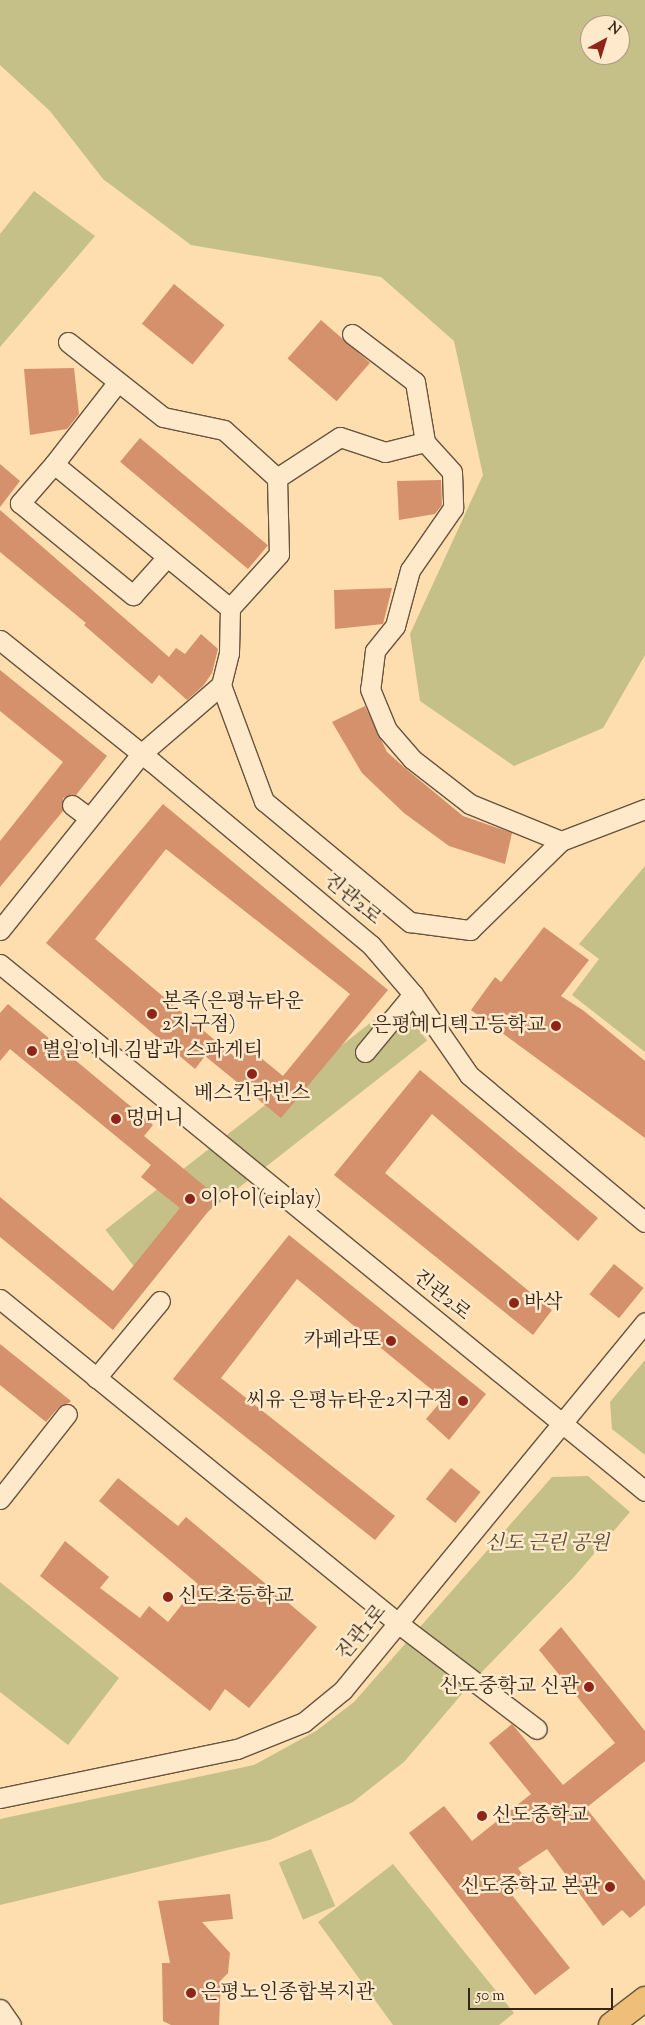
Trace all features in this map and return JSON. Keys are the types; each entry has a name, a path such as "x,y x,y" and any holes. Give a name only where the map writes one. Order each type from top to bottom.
{"main road":[{"path":"612,2025 645,1999"}],"street":[{"path":"352,334 414,382 425,442 452,472 453,508 410,570 395,626 375,651 370,689 387,730 412,759 470,804 561,841"},
{"path":"68,342 117,383 163,417 224,430 277,478 279,554 230,608 229,653 221,685 264,801 410,922 470,930 561,841 645,809"},
{"path":"117,383 54,464 20,503 133,595 167,557"},
{"path":"277,478 340,437 385,452 425,442"},
{"path":"54,464 230,608"},
{"name":"진관2로","path":"0,640 142,753 371,944 412,994 469,1075 645,1222"},
{"path":"0,930 142,753 221,685"},
{"path":"72,805 89,818"},
{"name":"진관2로","path":"0,964 645,1490"},
{"path":"365,1052 412,994"},
{"path":"0,1299 399,1624 537,1729"},
{"path":"96,1378 160,1301"},
{"name":"진관1로","path":"0,1798 237,1749 304,1722 343,1690 645,1322"},
{"path":"0,1499 67,1414"},
{"path":"0,2009 11,2025"}],"green space":[{"path":"0,0 645,0 645,655 603,728 514,766 420,701 410,634 483,475 454,341 381,277 191,245 103,179 50,111 0,65"},
{"path":"34,191 95,236 0,347 0,234"},
{"path":"645,866 645,1052 572,995 599,959 579,944"},
{"path":"397,1002 427,1041 136,1268 105,1230"},
{"path":"645,1360 645,1455 612,1429 610,1402"},
{"name":"신도 근린 공원","path":"588,1476 630,1512 574,1577 473,1681 404,1762 353,1802 270,1840 0,1905 0,1819 254,1765 316,1731 354,1702 552,1477"},
{"path":"0,1582 119,1678 68,1745 0,1692"},
{"path":"311,1849 335,1906 303,1920 279,1863"},
{"path":"393,1864 514,2013 499,2025 393,2025 318,1922"}],"building":[{"path":"174,284 225,325 192,365 142,324"},
{"path":"321,320 370,363 337,401 288,358"},
{"path":"74,368 79,414 67,429 30,435 24,369"},
{"path":"140,438 268,545 248,569 120,462"},
{"path":"0,464 20,481 0,507"},
{"path":"441,480 442,505 435,514 399,520 397,481"},
{"path":"0,510 169,657 176,648 185,654 201,634 218,649 212,673 203,686 187,700 159,675 152,684 84,625 86,623 0,552"},
{"path":"392,588 383,624 335,629 334,590"},
{"path":"0,670 107,756 76,795 63,798 63,811 0,887 0,841 63,762 0,711"},
{"path":"365,706 387,752 405,768 463,816 512,833 505,864 449,846 404,813 362,773 332,722"},
{"path":"163,804 388,990 281,1118 205,1056 195,1069 46,943","holes":["166,849 350,994 283,1076 245,1045 236,1058 95,939"]},
{"path":"544,927 589,960 561,996 584,1011 645,1061 645,1138 471,1010 495,977 501,982"},
{"path":"8,1004 153,1125 144,1136 219,1198 113,1330 0,1237 0,1197 113,1291 180,1208 141,1177 151,1165 10,1049 0,1061 0,1013"},
{"path":"420,1070 598,1218 578,1241 432,1114 385,1173 552,1310 533,1335 334,1175"},
{"path":"289,1235 486,1394 449,1440 426,1419 443,1399 297,1279 221,1378 395,1516 375,1540 173,1379"},
{"path":"614,1264 644,1288 619,1318 589,1294"},
{"path":"0,1344 71,1401 59,1407 46,1422 0,1385"},
{"path":"451,1468 481,1492 455,1523 426,1499"},
{"path":"118,1478 178,1526 186,1517 317,1627 249,1708 225,1689 210,1711 40,1576 65,1541 109,1577 100,1588 140,1618 149,1606 168,1622 198,1584 99,1501"},
{"name":"신도중학교 본관","path":"561,1627 645,1731 645,1761 586,1808 645,1881 645,1905 630,1918 622,1910 603,1926 547,1849 518,1868 527,1881 511,1894 570,1968 535,1995 409,1833 444,1806 472,1841 531,1794 489,1743 512,1724 563,1785 615,1743 539,1650"},
{"name":"은평노인종합복지관","path":"230,1894 233,1919 202,1922 230,1953 228,1973 221,1980 219,2025 171,2025 163,2021 162,1963 170,1963 158,1901"}],"place":[{"name":"본죽(은평뉴타운 2지구점)","path":"152,1014"},
{"name":"은평메디텍고등학교","path":"556,1026"},
{"name":"별일이네 김밥과 스파게티","path":"32,1051"},
{"name":"베스킨라빈스","path":"252,1074"},
{"name":"멍머니","path":"116,1119"},
{"name":"이아이(eiplay)","path":"190,1199"},
{"name":"바삭","path":"514,1303"},
{"name":"카페라또","path":"391,1341"},
{"name":"씨유 은평뉴타운2지구점","path":"463,1401"},
{"name":"신도초등학교","path":"168,1597"},
{"name":"신도중학교 신관","path":"589,1687"},
{"name":"신도중학교","path":"482,1816"},
{"name":"신도중학교 본관","path":"610,1887"},
{"name":"은평노인종합복지관","path":"191,1993"}]}
